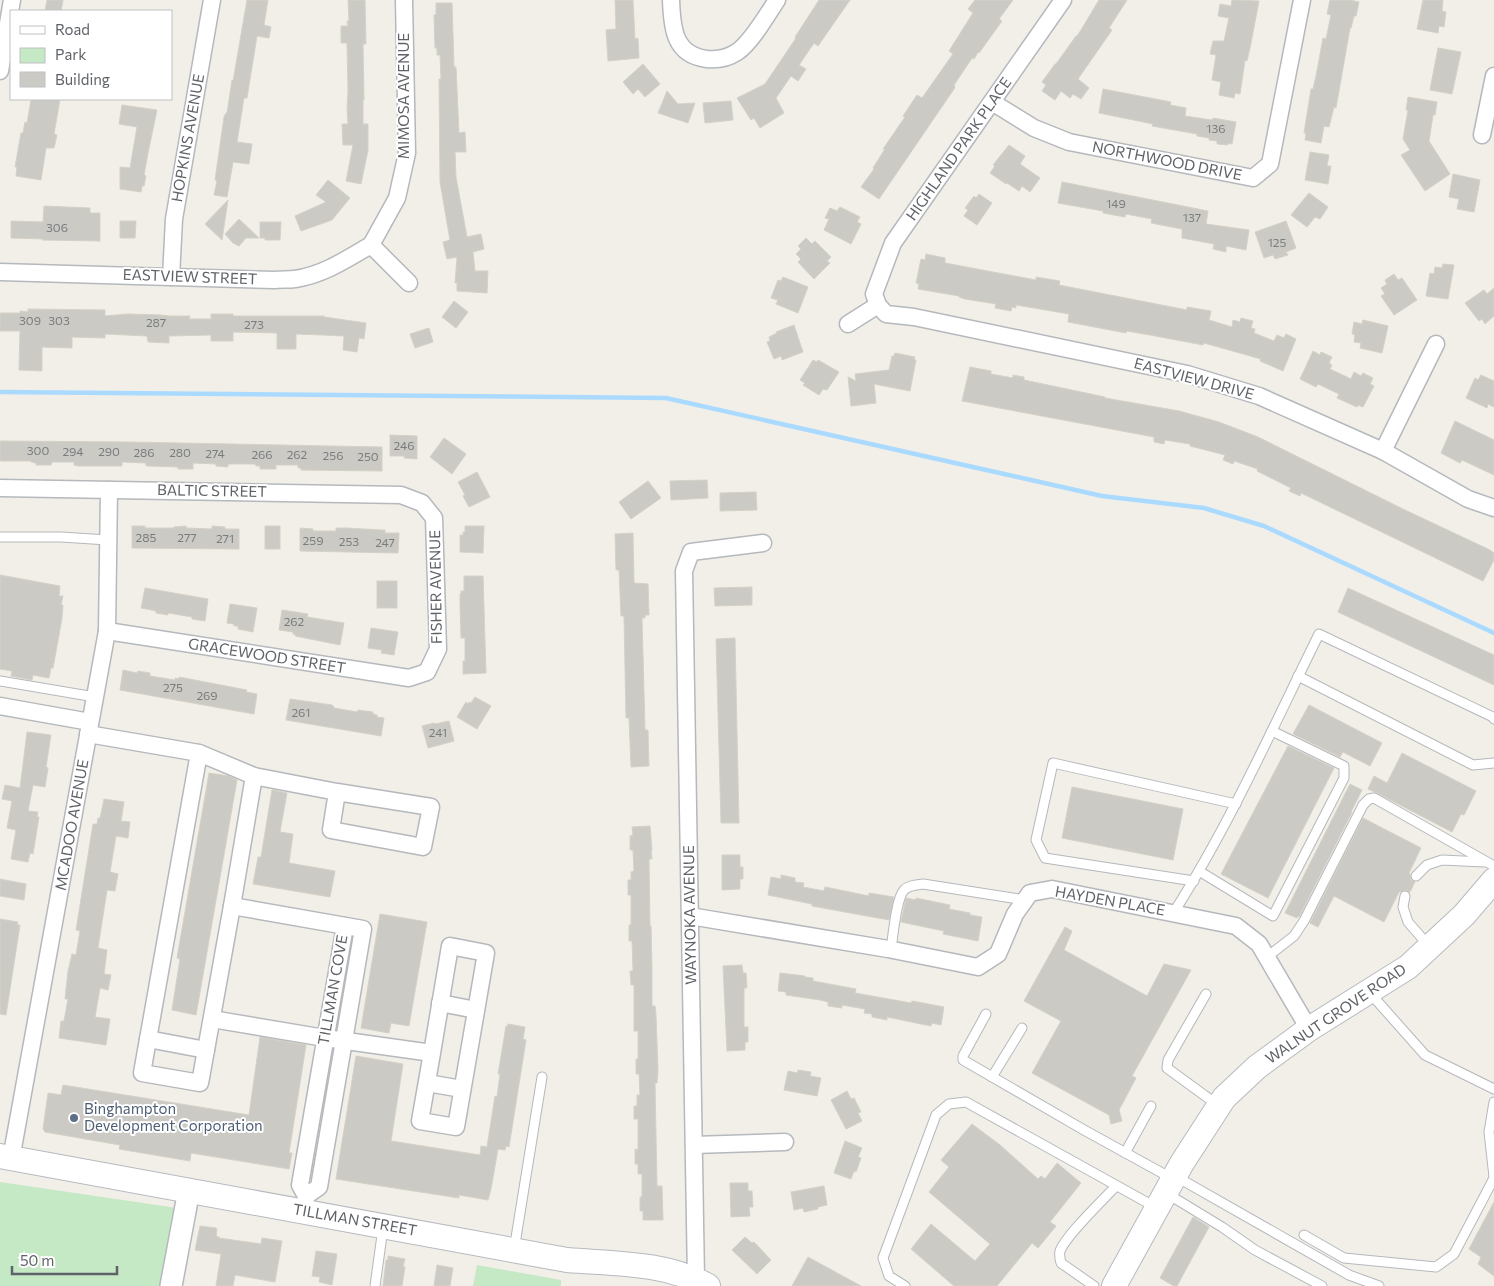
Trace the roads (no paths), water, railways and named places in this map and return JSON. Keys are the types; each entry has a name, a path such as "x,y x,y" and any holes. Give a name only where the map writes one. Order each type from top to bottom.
{"main road":[{"name":"WALNUT GROVE ROAD","path":"1114,1286 1182,1162 1224,1098 1257,1067 1309,1029 1408,967 1464,915 1492,870"},
{"name":"TILLMAN STREET","path":"5,1158 189,1190 305,1203 383,1226 568,1260 661,1268 702,1283"}],"street":[{"name":"HOPKINS AVENUE","path":"171,277 174,219 212,0"},
{"name":"MIMOSA AVENUE","path":"371,244 397,198 407,153 404,0"},
{"path":"671,0 672,25 678,42 689,53 707,59 726,58 737,52 744,46 777,0"},
{"name":"HIGHLAND PARK PLACE","path":"878,305 874,294 893,243 1063,0"},
{"name":"NORTHWOOD DRIVE","path":"992,102 1034,128 1069,142 1254,178 1270,164 1302,0"},
{"path":"0,71 10,12"},
{"path":"1482,135 1494,76"},
{"path":"371,244 409,283"},
{"name":"EASTVIEW STREET","path":"0,272 295,279 326,269 371,244"},
{"path":"848,324 878,305"},
{"name":"EASTVIEW DRIVE","path":"878,305 886,314 914,318 1187,374 1258,396 1383,451 1468,499 1494,508"},
{"path":"1383,451 1436,344"},
{"name":"BALTIC STREET","path":"0,488 402,495 422,503"},
{"name":"MCADOO AVENUE","path":"5,1158 107,631 109,490"},
{"name":"FISHER AVENUE","path":"422,503 434,518 438,649 427,672"},
{"name":"WAYNOKA AVENUE","path":"702,1283 694,1144 684,571 690,552 763,543"},
{"name":"GRACEWOOD STREET","path":"107,631 409,678 427,672"},
{"path":"0,706 199,753 254,776 430,807 424,847 331,830 337,792"},
{"path":"199,753 142,1073 200,1083 254,776"},
{"name":"HAYDEN PLACE","path":"1025,900 1030,893 1052,889 1174,912 1236,926 1259,944 1309,1029"},
{"path":"690,916 891,950 978,967 998,954 1015,914 1025,900"},
{"path":"232,906 345,926"},
{"name":"TILLMAN COVE","path":"345,926 363,929 319,1188 305,1203 300,1185 345,926"},
{"path":"450,946 486,952 476,1010 456,1127 420,1121 450,946"},
{"path":"440,1003 476,1010"},
{"path":"212,1018 325,1038 432,1053"},
{"path":"148,1039 206,1050"},
{"path":"317,1083 336,1086"},
{"path":"427,1083 462,1089"},
{"path":"694,1144 785,1142"},
{"path":"171,1286 189,1190"}],"lane":[{"path":"0,537 61,537 108,540"},
{"path":"1174,912 1194,882 1236,804 1319,634 1494,719"},
{"path":"1298,676 1473,765 1494,763"},
{"path":"0,681 95,697"},
{"path":"1199,871 1273,916 1344,778 1344,766 1272,731"},
{"path":"1194,882 1045,858 1036,840 1053,763 1236,804"},
{"path":"1267,957 1294,936 1304,921 1363,806 1369,798 1374,798 1492,870"},
{"path":"1416,876 1426,865 1442,860 1492,870"},
{"path":"891,950 900,897 905,889 912,885 923,884 1025,900"},
{"path":"1405,896 1403,907 1408,922 1430,947"},
{"path":"1369,992 1426,1054 1494,1089"},
{"path":"1206,994 1168,1060 1167,1068 1220,1106"},
{"path":"986,1014 963,1056 963,1060 1125,1153 1168,1189 1255,1250 1322,1286"},
{"path":"992,1078 1022,1028"},
{"path":"514,1250 542,1077"},
{"path":"904,1286 889,1276 883,1258 936,1115 949,1104 966,1102 1116,1186 1168,1189 1349,1275 1379,1286"},
{"path":"1304,1235 1344,1258 1436,1267 1454,1254 1494,1178 1489,1132 1494,1102"},
{"path":"1125,1153 1152,1106"},
{"path":"1094,1286 1061,1263 1060,1252 1071,1234 1116,1186"},
{"path":"375,1286 383,1226"}],"waterway":[{"path":"0,392 666,398 1102,496 1204,508 1264,526 1494,633"}],"place":[{"name":"Binghampton Development Corporation","path":"74,1118"}]}
